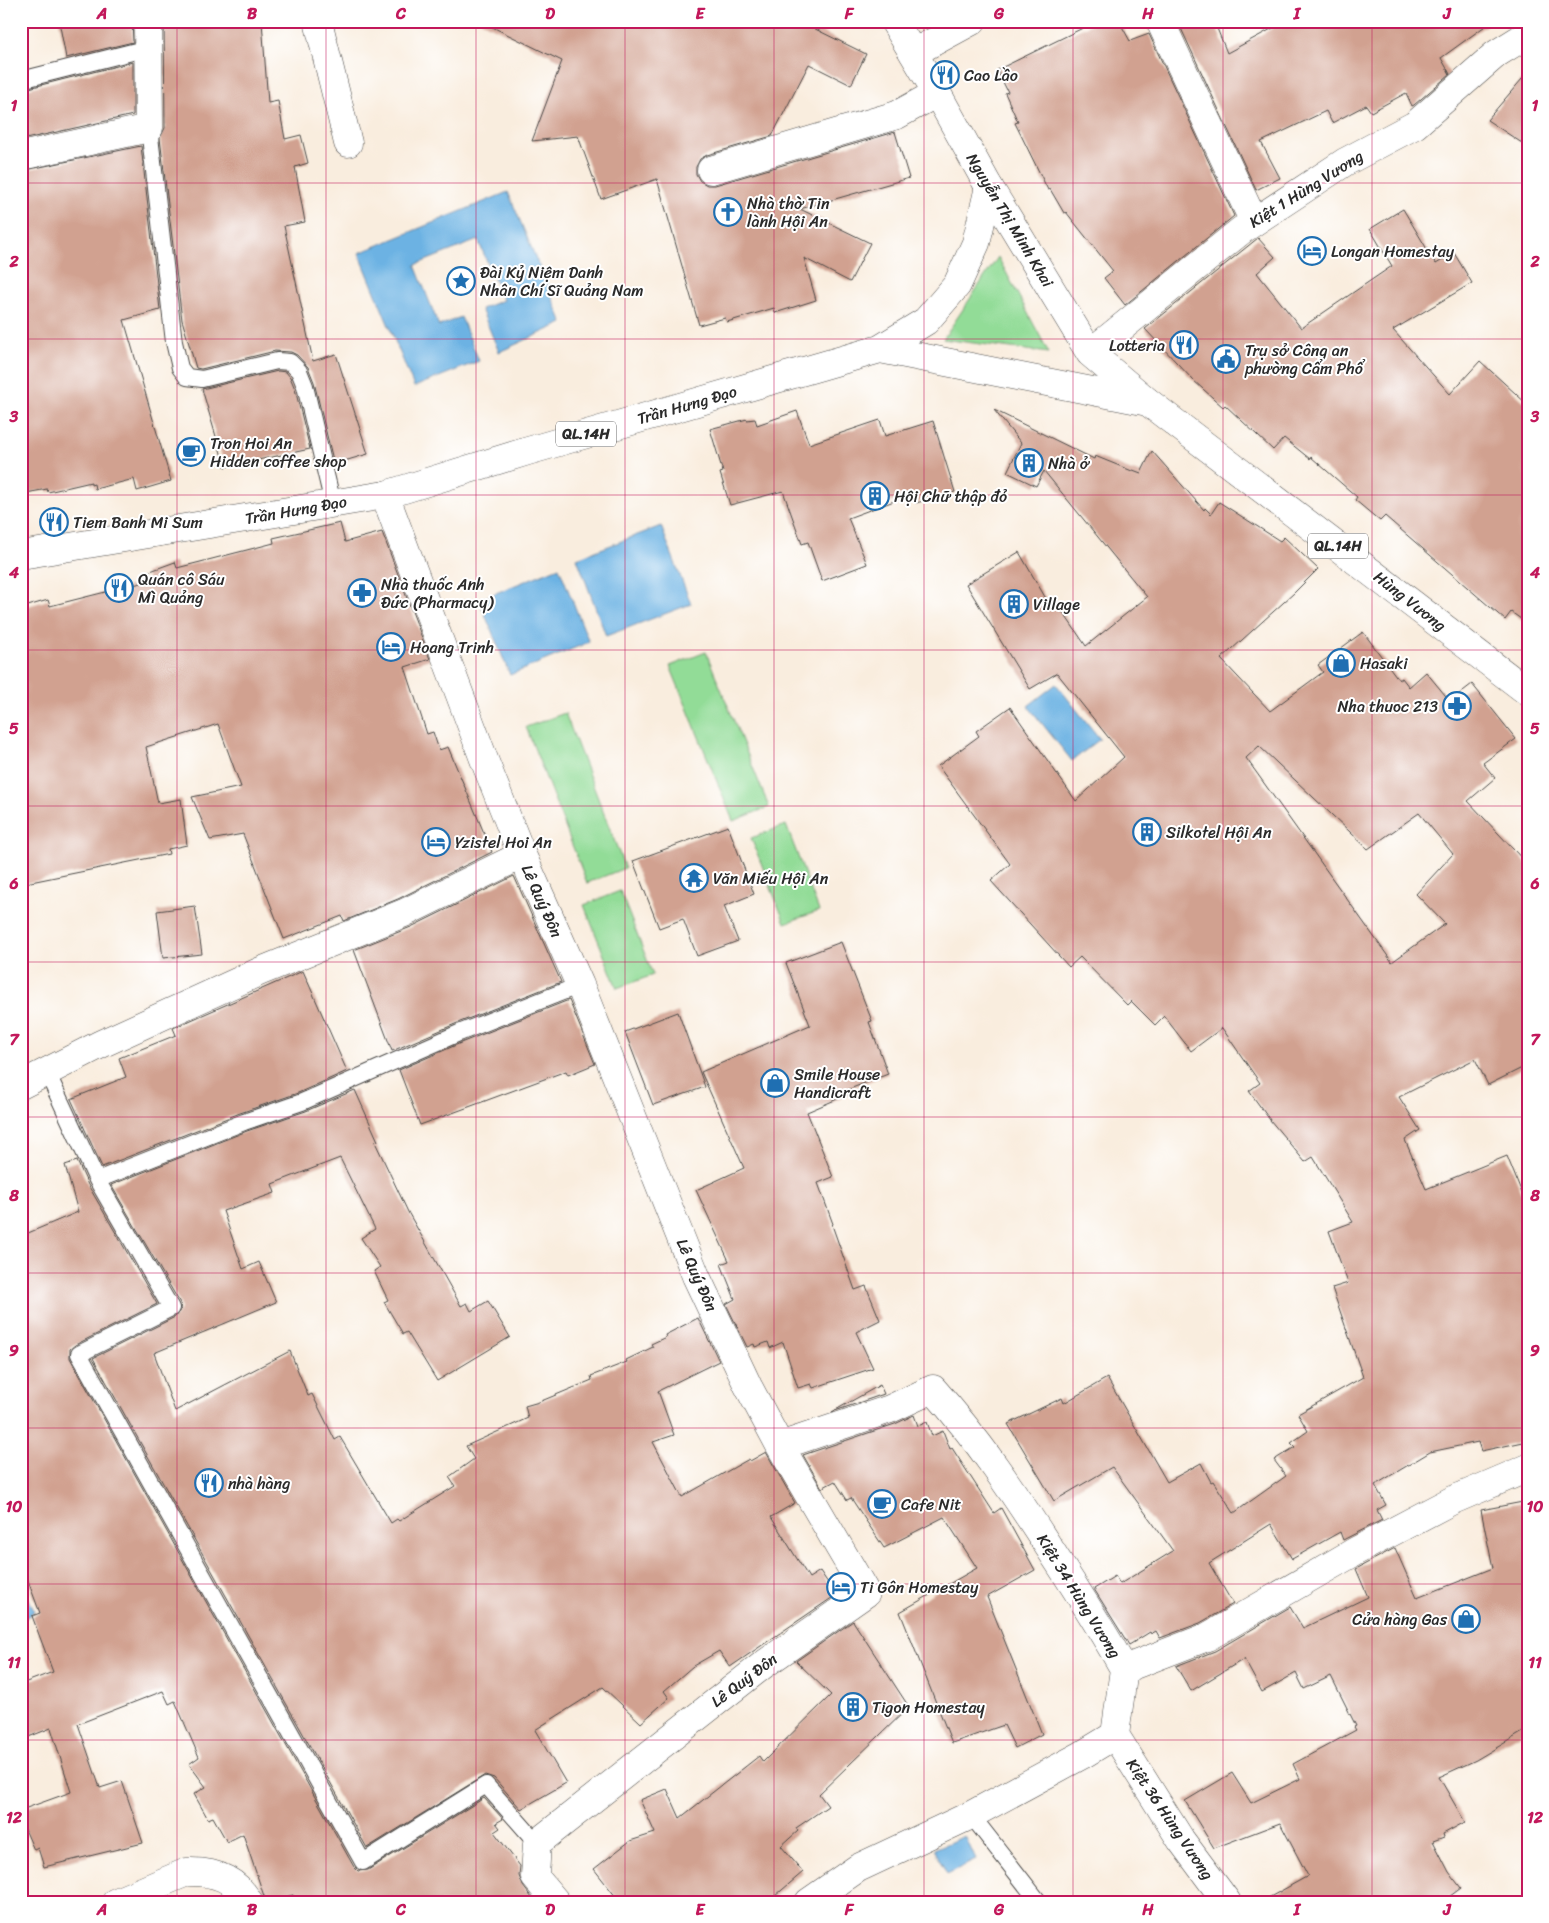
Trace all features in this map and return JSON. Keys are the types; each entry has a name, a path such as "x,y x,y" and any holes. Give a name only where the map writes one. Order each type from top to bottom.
{"street":[{"path":"21,156 148,128 148,21"},
{"path":"318,21 348,143"},
{"name":"Nguyễn Thị Minh Khai","path":"894,21 937,93 989,187 1090,353 1148,402"},
{"path":"913,53 972,21"},
{"path":"1160,21 1254,222"},
{"name":"Kiệt 1 Hùng Vương","path":"1090,353 1242,230 1345,162 1415,125 1496,54 1528,34"},
{"path":"711,170 897,115 937,93"},
{"path":"880,349 926,321 957,285 976,243 989,187"},
{"name":"Trần Hưng Đạo","path":"21,555 386,495 528,451 880,349 1148,402"},
{"name":"Hùng Vương","path":"1148,402 1528,692"},
{"name":"Lê Quý Đôn","path":"386,495 522,855 580,985 696,1276 748,1386 780,1446 866,1593 763,1665 537,1843"},
{"path":"21,1085 101,1044 252,975 404,913 522,855"},
{"name":"Kiệt 34 Hùng Vương","path":"780,1446 890,1409 934,1389 999,1470 1103,1631 1124,1669 1207,1637 1356,1551 1452,1500 1528,1468"},
{"path":"808,1902 858,1868 971,1815 1115,1735 1124,1669"},
{"name":"Kiệt 36 Hùng Vương","path":"1115,1735 1181,1840 1227,1902"},
{"path":"537,1843 535,1876 556,1902"},
{"path":"116,1902 187,1872 199,1872 229,1880 242,1890 249,1902"}],"lane":[{"path":"21,80 148,48"},
{"path":"148,128 174,342 180,368 187,377 202,379 277,361 290,362 299,371 306,386 333,504"},
{"path":"97,1180 244,1122 302,1102 459,1033 580,985"},
{"path":"47,1072 97,1180 171,1308 79,1354 363,1862 486,1785 537,1843"},
{"path":"971,1815 1039,1902"}],"green space":[{"path":"998,257 1049,353 943,339"},
{"path":"706,652 769,807 733,821 670,666"},
{"path":"565,713 625,868 587,883 526,727"},
{"path":"786,825 819,911 785,923 751,838"},
{"path":"620,891 653,975 617,988 584,905"}],"water":[{"path":"508,192 563,323 499,352 481,309 503,300 478,240 415,265 439,326 461,317 479,361 414,387 359,253"},
{"path":"661,526 691,604 606,636 577,558"},
{"path":"559,567 589,642 510,675 479,600"},
{"path":"1056,684 1100,739 1072,761 1028,706"},
{"path":"26,1592 34,1611 21,1622 21,1594"},
{"path":"965,1836 976,1860 947,1874 934,1849"}],"building":[{"path":"59,21 132,21 133,42 66,58"},
{"path":"164,21 262,21 268,103 278,101 285,139 301,135 308,163 295,167 305,222 284,226 313,361 336,354 368,454 334,464 314,382 308,367 297,355 291,352 275,351 201,369 196,368 182,320 160,138 165,128"},
{"path":"480,21 799,21 866,54 851,85 809,64 772,136 707,155 700,159 696,167 696,174 700,181 707,185 715,185 895,132 909,178 800,209 870,243 850,282 804,258 816,300 775,313 774,308 727,322 725,318 699,325 657,179 601,199 578,136 532,141 562,61"},
{"path":"1097,21 1119,21 1130,41 1149,34 1234,216 1125,305 1104,278 1113,271 1066,212 1064,213 1050,189 1048,190 1015,123 1018,122 1005,93 1008,92 997,70"},
{"path":"1185,21 1214,21 1227,53 1286,21 1492,21 1441,58 1450,74 1414,105 1412,106 1406,93 1371,112 1366,105 1332,123 1326,111 1261,142 1280,178 1256,190 1179,24"},
{"path":"133,62 133,115 21,140 21,90"},
{"path":"1528,72 1528,147 1487,120"},
{"path":"141,146 160,310 124,320 171,481 137,491 134,479 95,489 94,484 91,485 91,482 48,492 47,489 21,494 21,171"},
{"path":"1403,209 1436,264 1454,253 1472,283 1393,330 1450,394 1480,361 1528,405 1528,624 1511,612 1505,620 1385,516 1380,521 1355,500 1357,497 1311,457 1310,459 1284,438 1273,450 1225,405 1223,407 1193,380 1145,329 1258,238 1275,257 1257,273 1301,328 1392,266 1370,229"},
{"path":"278,371 286,372 295,389 310,449 225,467 202,389"},
{"path":"994,410 1094,459 1095,456 1132,471 1141,473 1152,451 1204,510 1205,508 1211,514 1219,502 1280,541 1284,537 1318,569 1221,659 1270,711 1323,672 1318,665 1363,632 1399,680 1402,678 1409,687 1426,672 1450,701 1472,684 1516,739 1483,763 1495,778 1468,801 1528,865 1528,1065 1488,1085 1475,1059 1399,1097 1420,1130 1405,1140 1426,1189 1507,1156 1528,1208 1528,1441 1481,1451 1478,1442 1430,1452 1375,1485 1386,1505 1377,1510 1382,1520 1343,1540 1340,1532 1292,1559 1271,1524 1209,1563 1233,1604 1200,1623 1160,1638 1156,1631 1151,1634 1150,1632 1129,1645 1094,1589 1115,1576 1120,1584 1173,1551 1112,1467 1054,1501 1008,1424 1062,1398 1064,1403 1107,1378 1167,1482 1201,1463 1211,1482 1213,1481 1234,1513 1286,1476 1274,1460 1295,1447 1291,1443 1308,1431 1298,1414 1363,1377 1332,1288 1348,1283 1329,1231 1353,1222 1313,1157 1305,1162 1249,1091 1260,1083 1222,1028 1191,1051 1164,1016 1155,1025 1131,1001 1127,1005 1080,957 1069,967 991,881 1010,864 938,766 979,736 976,731 1010,707 1076,801 1124,757 1057,673 1030,689 966,584 1019,552 1052,609 1058,605 1086,646 1147,597 1044,471 1036,486 1007,472 1021,443","holes":["1259,746 1368,849 1419,813 1453,854 1416,894 1445,924 1392,962 1246,758"]},
{"path":"797,411 809,444 880,420 885,436 933,421 955,492 916,503 913,494 848,518 867,564 822,581 808,542 802,544 783,491 730,505 720,473 723,472 710,429 747,419 755,419 757,425"},
{"path":"340,523 345,542 382,532 430,659 405,667 427,734 433,732 439,750 448,747 492,852 398,899 344,921 342,916 284,939 243,834 210,840 192,797 241,787 218,724 146,747 158,803 181,799 187,845 168,849 169,854 21,884 21,608 48,600 50,606 149,581 145,573 175,562 177,568 274,543 273,538"},
{"name":"Văn Miếu Hội An","path":"728,826 754,894 724,906 738,941 697,956 683,919 659,928 633,861"},
{"path":"514,876 561,982 392,1051 354,950 411,927"},
{"path":"195,906 202,954 163,958 157,911"},
{"path":"841,942 872,1021 869,1022 888,1074 847,1090 849,1094 807,1112 833,1177 818,1183 832,1225 855,1290 866,1286 880,1320 856,1332 873,1368 813,1388 811,1384 798,1388 783,1342 770,1348 768,1342 755,1347 754,1344 747,1347 726,1304 735,1299 721,1264 729,1261 696,1190 744,1168 701,1072 810,1025 786,963"},
{"path":"303,971 347,1071 298,1093 240,1113 102,1167 71,1099 126,1077 119,1058 176,1035 173,1028"},
{"path":"569,1000 595,1064 568,1075 566,1071 420,1125 399,1070 463,1042"},
{"path":"678,1012 705,1087 653,1105 625,1032"},
{"path":"355,1090 378,1141 375,1142 408,1212 461,1306 467,1303 471,1311 488,1301 510,1337 437,1381 407,1332 403,1334 384,1302 388,1300 374,1271 380,1267 361,1238 375,1229 340,1158 272,1184 275,1193 223,1211 243,1269 259,1262 276,1302 154,1353 175,1411 290,1351 308,1396 312,1394 335,1440 340,1437 391,1523 397,1519 399,1521 455,1486 449,1477 474,1459 466,1446 528,1418 525,1406 592,1380 591,1376 627,1362 626,1360 653,1347 651,1344 666,1337 665,1335 698,1318 719,1361 658,1391 674,1435 653,1442 682,1497 749,1459 750,1461 766,1452 795,1503 771,1517 809,1578 820,1571 836,1595 730,1667 719,1651 693,1666 664,1691 669,1698 641,1723 603,1687 535,1730 566,1783 521,1809 494,1778 485,1775 367,1848 93,1358 175,1317 181,1309 180,1303 111,1185 247,1131 306,1111"},
{"path":"77,1161 88,1185 157,1304 75,1345 70,1349 70,1358 354,1867 358,1871 368,1870 484,1798 503,1819 496,1823 500,1828 494,1832 520,1866 519,1876 523,1886 535,1902 298,1902 293,1895 266,1902 243,1834 227,1842 213,1817 208,1819 194,1794 206,1787 189,1764 199,1757 175,1701 169,1704 163,1691 78,1724 100,1788 122,1781 143,1843 44,1867 38,1848 34,1850 21,1820 21,1810 71,1792 51,1728 21,1740 21,1684 53,1672 32,1616 40,1613 21,1562 21,1236 78,1212 65,1165"},
{"path":"880,1385 884,1394 832,1412"},
{"path":"914,1415 918,1426 927,1422 932,1436 943,1431 950,1449 952,1448 994,1513 1001,1508 1035,1570 987,1597 1042,1734 1015,1748 1004,1725 952,1743 900,1612 977,1568 944,1517 884,1548 851,1498 847,1500 835,1481 822,1488 803,1455 895,1424"},
{"path":"1528,1501 1528,1729 1476,1760 1439,1777 1465,1822 1443,1834 1444,1837 1433,1841 1449,1872 1461,1888 1442,1902 1261,1902 1308,1876 1280,1823 1214,1848 1185,1801 1232,1773 1251,1803 1300,1779 1293,1764 1356,1730 1354,1727 1356,1726 1331,1676 1304,1689 1296,1673 1262,1692 1244,1659 1191,1691 1176,1666 1215,1651 1290,1607 1303,1628 1368,1597 1356,1569 1395,1548 1417,1598 1493,1568 1481,1510"},
{"path":"853,1621 909,1707 819,1794 828,1806 796,1828 798,1831 781,1846 803,1872 768,1902 620,1902 594,1869 630,1841 655,1833 640,1800 667,1789 680,1818 759,1756 763,1762 831,1695 796,1661"}],"place":[{"name":"Cao Lầo","path":"945,75"},
{"name":"Nhà thờ Tin lành Hội An","path":"728,212"},
{"name":"Longan Homestay","path":"1312,251"},
{"name":"Đài Kỷ Niệm Danh Nhân Chí Sĩ Quảng Nam","path":"461,281"},
{"name":"Lotteria","path":"1184,345"},
{"name":"Trụ sở Công an phường Cẩm Phổ","path":"1226,359"},
{"name":"Tron Hoi An Hidden coffee shop","path":"191,452"},
{"name":"Nhà ở","path":"1029,463"},
{"name":"Hội Chữ thập đỏ","path":"875,496"},
{"name":"Tiem Banh Mi Sum","path":"54,522"},
{"name":"Quán cô Sáu Mì Quảng","path":"119,588"},
{"name":"Nhà thuốc Anh Đức (Pharmacy)","path":"362,593"},
{"name":"Village","path":"1014,604"},
{"name":"Hoang Trinh","path":"391,647"},
{"name":"Hasaki","path":"1341,663"},
{"name":"Nha thuoc 213","path":"1457,706"},
{"name":"Silkotel Hội An","path":"1147,832"},
{"name":"Yzistel Hoi An","path":"436,842"},
{"name":"Văn Miếu Hội An","path":"694,878"},
{"name":"Smile House Handicraft","path":"775,1083"},
{"name":"nhà hàng","path":"209,1483"},
{"name":"Cafe Nit","path":"882,1504"},
{"name":"Ti Gôn Homestay","path":"841,1587"},
{"name":"Cửa hàng Gas","path":"1466,1619"},
{"name":"Tigon Homestay","path":"853,1707"}]}
